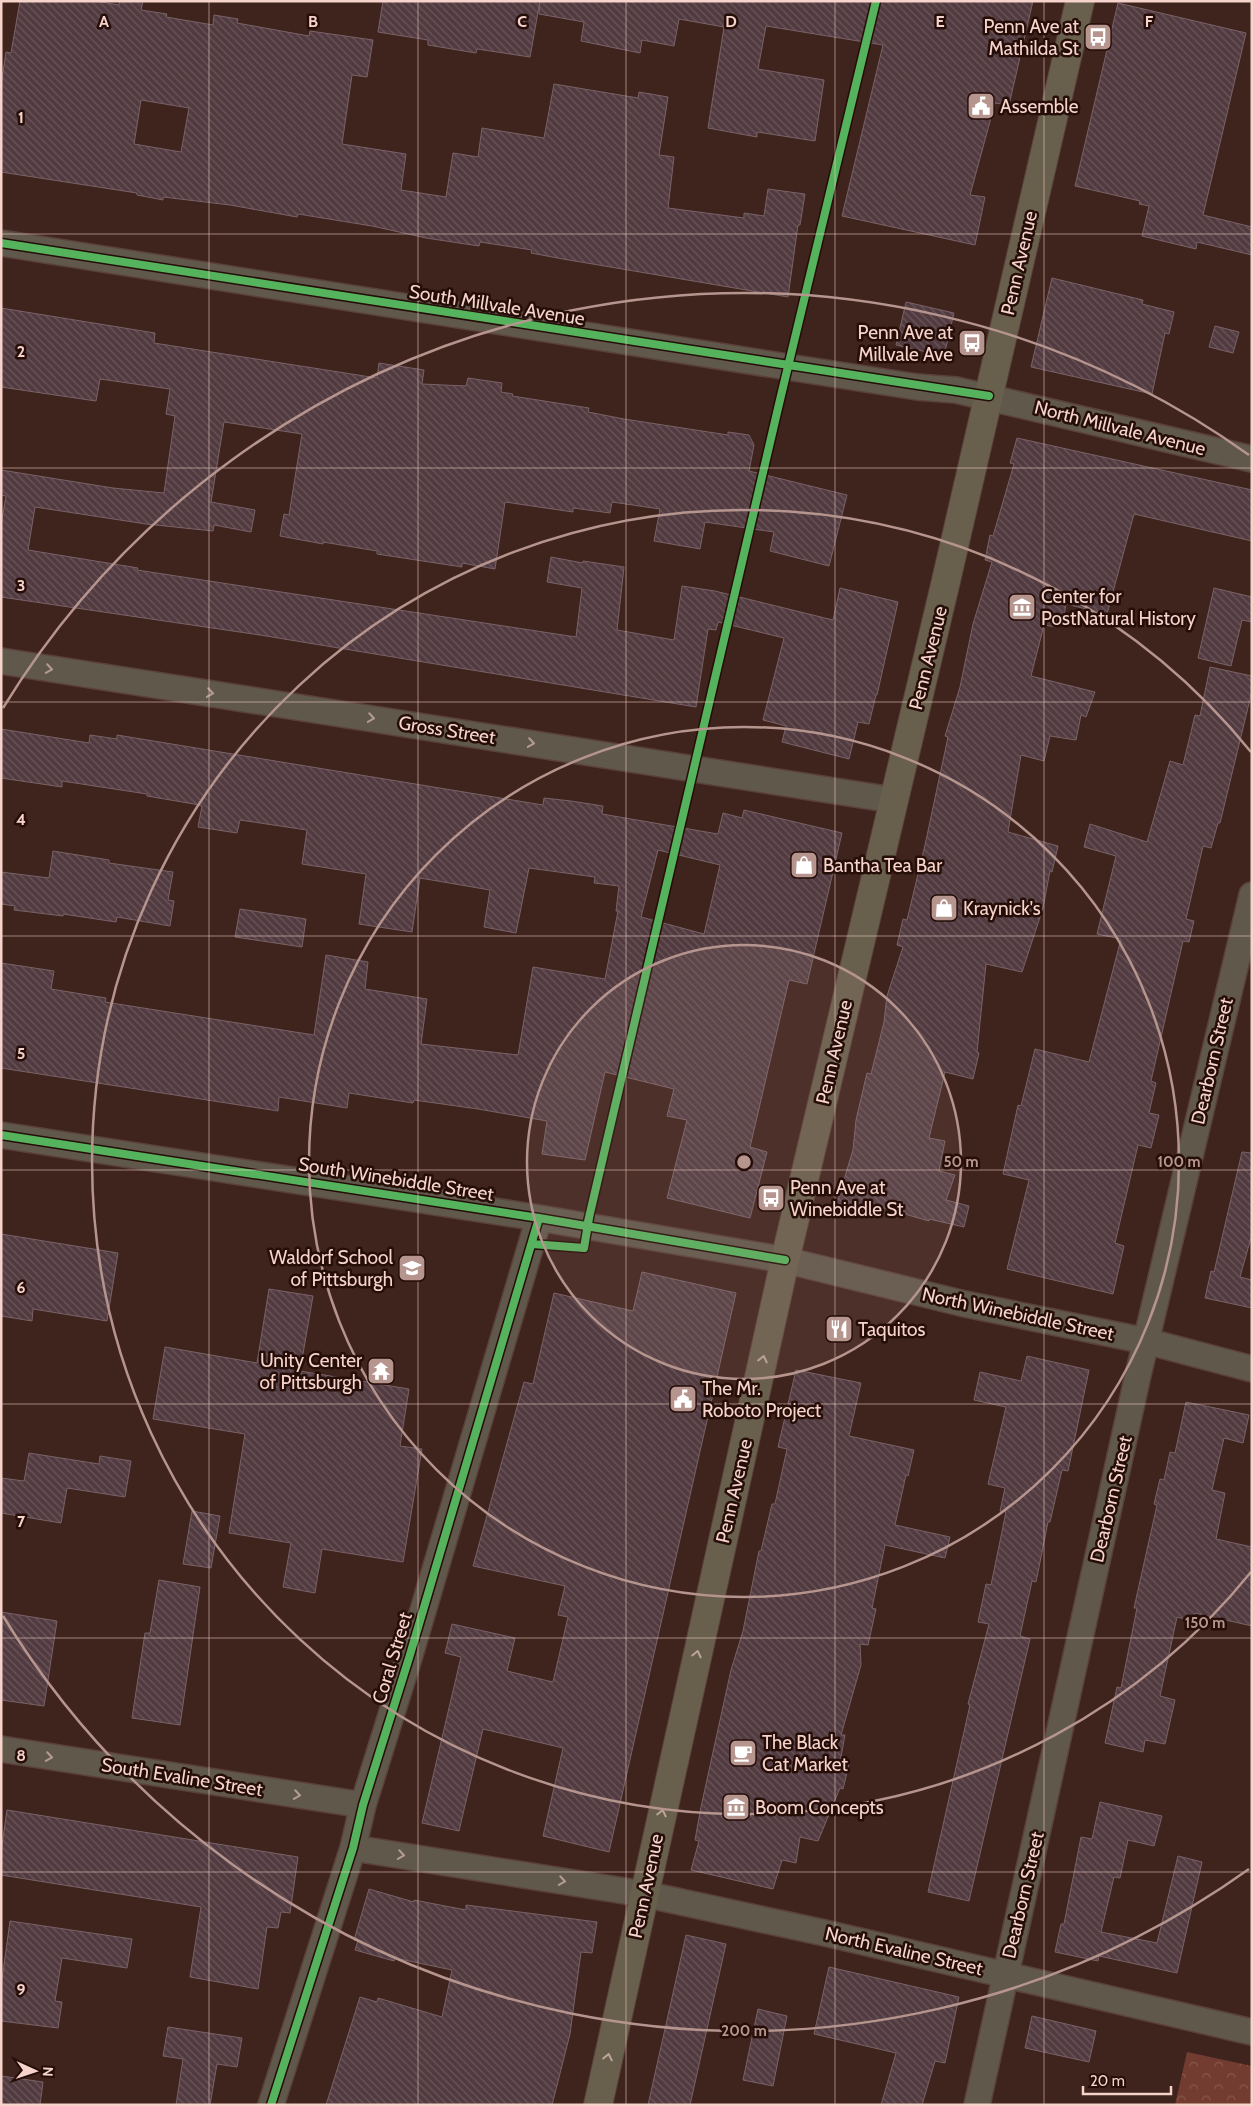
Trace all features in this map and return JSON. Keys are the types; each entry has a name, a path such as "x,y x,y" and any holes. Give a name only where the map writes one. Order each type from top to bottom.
{"main road":[{"name":"Penn Avenue","path":"598,2105 785,1260 989,396 1080,1"}],"street":[{"name":"South Millvale Avenue","path":"1,243 989,396"},
{"name":"North Millvale Avenue","path":"989,396 1252,459"},
{"name":"Gross Street","path":"1,661 893,800"},
{"name":"Dearborn Street","path":"977,2105 1146,1342 1252,895"},
{"name":"South Winebiddle Street","path":"1,1135 539,1218 785,1260"},
{"name":"Coral Street","path":"271,2105 353,1848 363,1805 409,1658 539,1218"},
{"name":"North Winebiddle Street","path":"785,1260 965,1304 1146,1342 1252,1369"},
{"name":"South Evaline Street","path":"1,1749 363,1805"},
{"path":"353,1848 644,1894"},
{"name":"North Evaline Street","path":"644,1894 1006,1974 1252,2032"}],"green space":[{"path":"1187,2052 1252,2066 1252,2105 1175,2105"}],"building":[{"path":"20,1 95,1 119,5 120,1 143,1 141,10 167,14 166,17 213,25 214,15 238,19 237,23 309,36 310,31 373,40 367,77 352,75 342,144 406,154 401,190 446,197 453,153 478,157 482,128 544,138 554,84 638,98 639,92 668,97 659,155 674,157 668,208 744,218 744,213 764,216 768,189 805,194 800,225 798,225 788,297 563,259 531,253 532,250 480,242 479,246 426,238 372,226 298,214 297,217 230,205 163,197 163,200 137,195 137,193 1,172 1,86 6,52 11,53","holes":["141,100 189,108 181,152 134,144"]},
{"path":"383,1 540,1 530,57 477,49 476,53 428,45 428,40 378,32"},
{"path":"540,1 1033,1 1009,105 995,103 970,195 985,197 975,245 842,216 883,45 766,26 758,69 824,80 815,141 757,132 757,137 708,128 724,27 679,19 674,46 642,40 640,53 581,41 584,22 539,14"},
{"path":"1118,3 1246,33 1203,215 1252,227 1252,255 1197,242 1196,249 1142,236 1149,206 1139,204 1140,201 1075,186"},
{"path":"1052,278 1143,300 1142,304 1174,312 1169,334 1165,333 1152,394 1031,367"},
{"path":"906,302 954,313 944,356 896,345"},
{"path":"1,308 155,333 154,343 377,378 379,363 424,370 422,384 466,386 468,378 502,383 501,392 513,394 512,396 589,408 588,412 728,435 728,432 749,435 754,445 749,471 847,495 829,566 770,551 774,532 705,522 700,549 654,541 660,509 612,502 610,513 573,508 573,512 505,502 495,569 462,563 462,567 377,554 377,551 280,536 284,514 289,515 302,434 224,422 211,502 255,510 251,532 214,525 213,531 146,524 35,507 28,550 138,568 137,570 576,637 582,588 547,582 551,557 583,563 583,561 624,567 617,630 674,640 682,586 715,591 833,620 840,588 898,602 869,724 858,722 849,759 782,742 786,726 763,720 784,638 718,622 716,630 708,629 696,707 260,635 1,597 1,525 6,496 1,495 1,470 113,488 164,493 175,416 166,414 170,389 100,379 96,401 1,387"},
{"path":"1215,326 1239,332 1233,353 1209,347"},
{"path":"1017,438 1252,490 1252,541 1134,514 1107,614 1066,604 1064,616 1058,615 1056,627 1044,625 1031,676 1095,692 1086,717 1081,715 1076,740 1050,736 1044,761 1021,755 1008,832 1058,846 1052,872 1050,871 1043,908 1022,972 986,964 977,1052 979,1053 973,1079 945,1072 929,1138 945,1141 939,1171 955,1175 946,1200 969,1206 964,1227 929,1219 929,1221 880,1207 877,1215 837,1203 853,1150 856,1120 867,1073 871,1074 884,1022 887,996 903,947 897,945 903,919 907,920 925,845 948,737 945,736 960,687 973,624 992,562 985,560 990,535 993,536 1014,464 1010,463"},
{"path":"1214,588 1252,597 1252,622 1242,620 1231,666 1198,658"},
{"path":"1210,667 1252,676 1252,691 1220,823 1218,823 1211,848 1203,846 1186,919 1194,921 1189,942 1183,941 1151,1081 1156,1083 1149,1113 1159,1115 1151,1148 1138,1145 1115,1243 1124,1246 1113,1294 1007,1269 1029,1180 1003,1174 1018,1105 1021,1106 1035,1049 1089,1062 1121,939 1097,934 1116,856 1084,847 1090,824 1147,842 1170,761 1183,765 1195,715 1200,716"},
{"path":"1,729 89,743 90,735 117,739 117,735 543,805 544,798 603,806 602,814 718,834 723,813 742,818 744,810 842,833 807,984 789,980 750,1147 767,1152 750,1218 667,1198 687,1120 667,1116 674,1089 605,1072 585,1160 542,1154 547,1121 478,1109 414,1100 413,1103 349,1093 347,1108 279,1097 278,1111 1,1068 1,963 54,971 51,989 106,998 105,1002 314,1035 326,955 368,962 365,989 427,999 421,1044 518,1055 533,967 605,979 618,911 616,911 619,886 594,883 595,877 529,868 516,933 484,927 490,890 420,878 412,932 359,924 366,874 302,864 307,830 240,820 237,833 198,827 202,806 194,804 147,796 147,794 62,781 62,787 1,778","holes":["658,850 720,865 704,934 641,917"]},
{"path":"53,851 109,860 109,863 173,872 168,900 174,901 170,926 117,917 116,922 63,914 63,916 14,910 15,906 1,904 1,872 49,878"},
{"path":"240,909 306,919 302,947 235,937"},
{"path":"1242,1152 1252,1153 1252,1234 1240,1277 1252,1280 1252,1308 1205,1298 1211,1271 1214,1272"},
{"path":"1,1234 118,1253 107,1321 33,1309 32,1321 1,1316"},
{"path":"642,1272 736,1293 609,1852 543,1836 563,1748 483,1729 459,1831 422,1823 461,1657 445,1653 452,1624 515,1638 507,1671 553,1682 568,1617 558,1615 565,1586 473,1566 524,1382 533,1384 554,1293 633,1311"},
{"path":"269,1289 313,1296 300,1371 409,1389 400,1446 422,1449 403,1562 322,1549 315,1593 283,1587 291,1543 229,1533 245,1434 153,1419 165,1347 257,1363"},
{"path":"1027,1356 1089,1370 1068,1471 1062,1470 1050,1522 1048,1522 1036,1582 1032,1581 1020,1636 1030,1639 969,1901 928,1892 970,1705 968,1704 989,1624 978,1622 986,1584 991,1585 1006,1512 1000,1511 1005,1488 988,1484 1006,1407 974,1400 980,1372 1021,1381"},
{"path":"796,1370 861,1383 849,1436 914,1450 908,1476 906,1475 895,1525 950,1537 945,1558 885,1545 872,1608 876,1609 868,1645 860,1644 861,1665 841,1735 845,1735 840,1762 849,1764 843,1789 840,1788 818,1841 800,1837 796,1863 782,1860 773,1889 691,1870 699,1841 695,1840 701,1807 731,1670 743,1631 759,1551 761,1551 772,1504 775,1504 787,1449 778,1447"},
{"path":"1186,1402 1249,1415 1243,1443 1224,1438 1212,1490 1225,1493 1216,1539 1252,1547 1252,1626 1195,1613 1193,1621 1177,1617 1160,1696 1175,1700 1165,1744 1145,1740 1143,1752 1105,1743 1117,1687 1121,1688 1137,1608 1134,1608 1157,1505 1154,1504 1160,1479 1164,1480 1170,1452 1175,1453"},
{"path":"29,1453 99,1464 100,1456 131,1461 125,1497 67,1488 61,1523 1,1513 1,1478 24,1481"},
{"path":"192,1511 220,1516 211,1568 183,1564"},
{"path":"159,1580 200,1587 180,1725 132,1718 145,1633 150,1633"},
{"path":"1,1612 57,1621 44,1706 1,1700"},
{"path":"1100,1802 1162,1816 1154,1846 1128,1840 1120,1878 1114,1877 1101,1932 1157,1943 1178,1856 1202,1862 1177,1973 1099,1956 1098,1961 1055,1952 1061,1924 1064,1924 1081,1837 1092,1839"},
{"path":"7,1810 298,1857 290,1913 281,1912 278,1928 267,1927 258,1989 190,1977 201,1907 1,1875 1,1852"},
{"path":"369,1889 414,1902 414,1900 466,1910 466,1905 597,1922 592,1953 581,1952 570,2034 552,2105 326,2105 360,1997 377,2002 378,1998 442,2017 452,1970 395,1958 394,1961 355,1950 358,1941 354,1940"},
{"path":"10,1921 132,1939 127,1968 62,1958 55,2001 62,2002 58,2028 1,2021 1,1987"},
{"path":"686,1935 726,1944 690,2105 648,2105"},
{"path":"829,1967 959,1997 945,2063 935,2061 922,2105 881,2105 896,2053 814,2034"},
{"path":"758,2009 787,2016 773,2086 743,2080"},
{"path":"1032,2016 1096,2031 1089,2062 1025,2048"},
{"path":"168,2027 242,2038 237,2067 217,2064 210,2105 176,2105 183,2059 163,2056"},
{"path":"1,2076 43,2082 40,2105 1,2105"}],"cycle path":[{"path":"587,1226 779,404 876,1"},
{"path":"1,243 989,396"},
{"path":"1,1135 539,1218 785,1260"},
{"path":"271,2105 353,1848 363,1805 409,1658 539,1218"},
{"path":"532,1244 584,1248 589,1218"}],"place":[{"name":"Penn Ave at Mathilda St","path":"1098,37"},
{"name":"Assemble","path":"981,106"},
{"name":"Penn Ave at Millvale Ave","path":"972,343"},
{"name":"Center for PostNatural History","path":"1022,607"},
{"name":"Bantha Tea Bar","path":"804,865"},
{"name":"Kraynick's","path":"944,908"},
{"name":"Penn Ave at Winebiddle St","path":"771,1198"},
{"name":"Waldorf School of Pittsburgh","path":"412,1268"},
{"name":"Taquitos","path":"839,1329"},
{"name":"Unity Center of Pittsburgh","path":"381,1371"},
{"name":"The Mr. Roboto Project","path":"683,1399"},
{"name":"The Black Cat Market","path":"743,1753"},
{"name":"Boom Concepts","path":"736,1807"}]}
